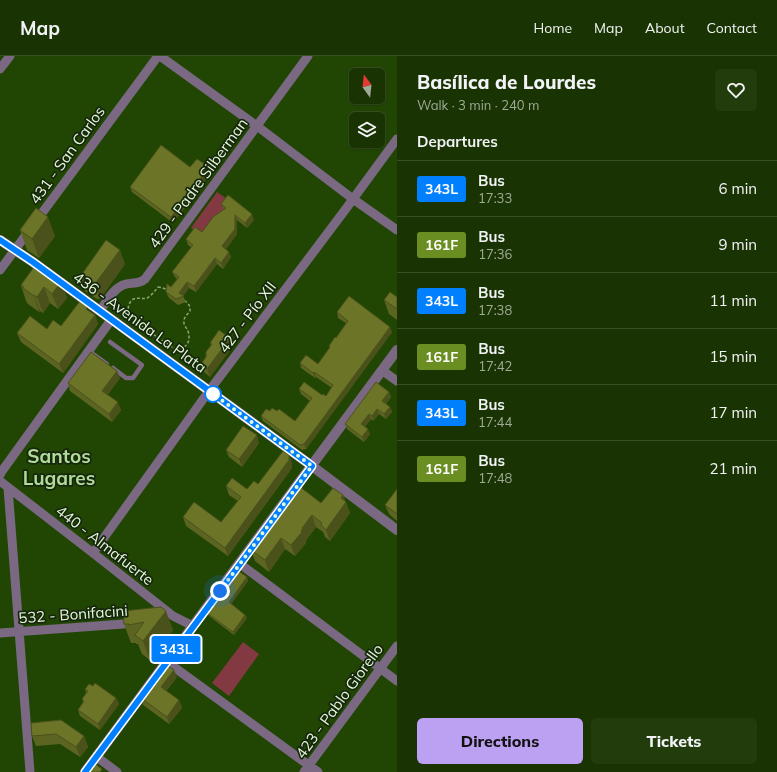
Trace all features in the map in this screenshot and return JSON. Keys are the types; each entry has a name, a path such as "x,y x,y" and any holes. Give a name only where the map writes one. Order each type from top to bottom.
{"street":[{"path":"0,69 10,56"},
{"path":"159,56 257,126 397,230"},
{"name":"431 - San Carlos","path":"0,270 159,56"},
{"name":"429 - Padre Silberman","path":"100,311 117,288 126,284 141,282 145,279 308,56"},
{"name":"427 - Pío XII","path":"93,553 209,391 354,199 397,139"},
{"name":"436 - Avenida La Plata","path":"0,240 33,262 397,530"},
{"path":"0,475 111,320"},
{"path":"85,772 383,371 397,350"},
{"path":"383,371 397,381"},
{"name":"440 - Almafuerte","path":"0,481 173,616"},
{"path":"8,488 30,772"},
{"path":"240,564 397,681"},
{"path":"162,620 173,616 193,626"},
{"name":"532 - Bonifacini","path":"0,633 143,622"},
{"name":"423 - Pablo Giorello","path":"306,769 397,646"},
{"path":"167,662 306,769 318,772"},
{"path":"97,756 117,772"}],"lane":[{"path":"89,351 126,378 133,378 142,365 110,342"}],"path":[{"path":"158,287 169,290 177,296 190,306 190,312 184,319 184,323 188,331 188,342 183,348 178,349 172,347 140,325 129,314 128,309 128,305 134,298 148,298 158,287"},
{"path":"177,296 180,292"}],"shaded area":[{"path":"217,192 230,201 230,215 204,238 191,228"},
{"path":"243,642 259,654 229,696 212,683"}],"building":[{"path":"161,145 190,167 197,159 209,167 171,217 130,187"},
{"path":"228,195 252,214 245,223 235,215 235,229 222,246 229,252 221,263 215,258 194,286 187,282 179,293 184,296 176,299 166,292 167,284 171,287 179,277 172,272 193,245 186,239 195,227 202,232 213,217 226,208 221,204"},
{"path":"36,208 48,217 32,239 20,230"},
{"path":"106,240 120,250 95,284 92,285 80,277"},
{"path":"34,267 43,272 50,279 52,276 61,282 52,294 44,287 37,297 21,285"},
{"path":"390,292 397,297 397,309 384,300"},
{"path":"349,296 390,327 304,444 300,445 261,416 266,409 270,411 272,408 277,411 279,409 295,421 312,398 299,389 304,382 322,395 323,394 326,396 333,385 300,363 306,355 318,364 335,337 336,338 348,321 337,312"},
{"path":"80,301 88,307 86,309 95,315 59,364 17,333 30,316 47,329 53,320 61,326"},
{"path":"219,330 230,338 207,369 201,364 206,357 206,352 212,344 210,343"},
{"path":"91,352 117,371 102,391 118,402 109,414 68,383"},
{"path":"376,382 389,392 382,401 390,407 384,414 377,409 372,416 369,414 361,424 368,429 362,437 345,424"},
{"path":"243,426 257,435 239,459 226,450"},
{"path":"283,451 289,455 289,460 225,548 183,517 194,502 221,522 241,497 226,486 232,478 247,489 254,481 258,484"},
{"path":"295,483 321,503 333,488 343,495 341,498 346,502 326,530 321,525 322,523 312,515 302,528 302,532 291,545 281,538 265,560 251,550 250,546 264,525 269,528 281,512 276,509"},
{"path":"397,489 397,514 385,505"},
{"path":"240,572 247,577 229,602 245,615 233,632 207,613 237,573"},
{"path":"161,607 166,611 143,641 135,635 144,622 129,625 124,624 123,611"},
{"path":"167,665 174,670 161,687 179,700 167,717 141,698 164,666"},
{"path":"95,683 116,698 98,724 78,710 84,701 82,699 88,691 85,689 89,684 93,686"},
{"path":"61,720 84,736 76,747 56,734 32,736 31,723"},
{"path":"92,764 95,764 102,769 100,772 87,771"}],"bus line":[{"name":"343L","path":"0,240 33,262 312,466 85,772"}],"district":[{"name":"Santos Lugares","path":"59,467"}],"route":[{"path":"213,394 209,391 312,466 220,591"}]}
